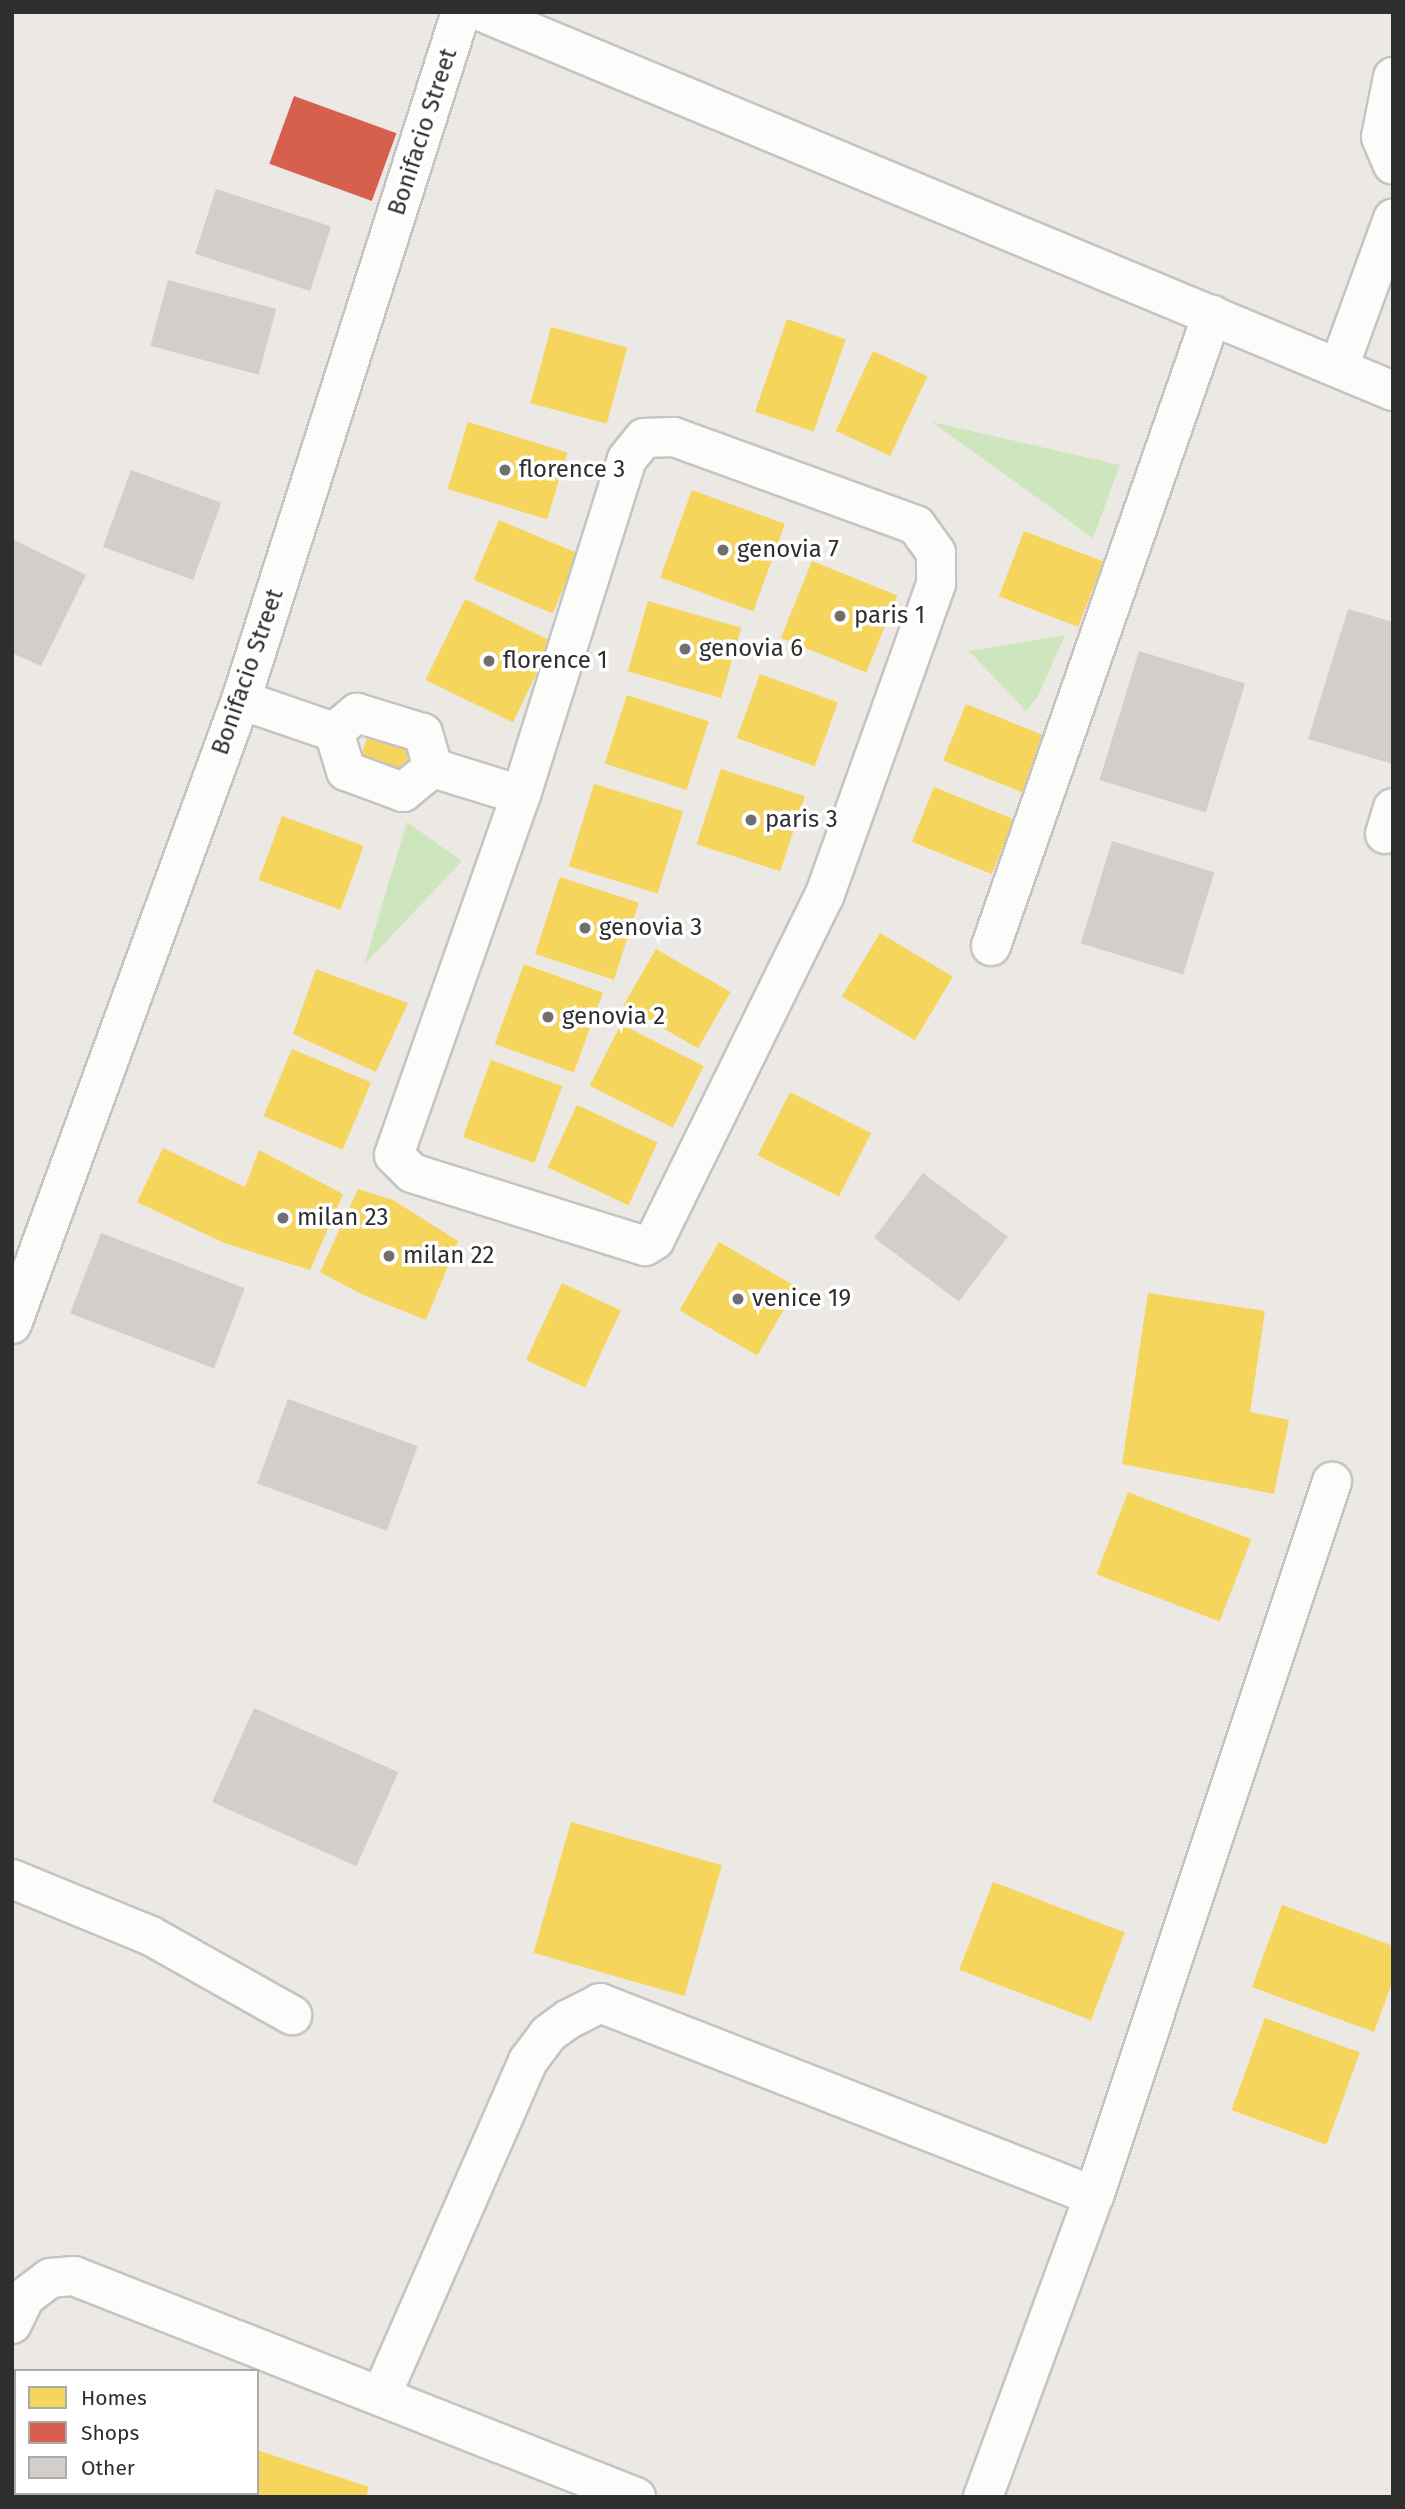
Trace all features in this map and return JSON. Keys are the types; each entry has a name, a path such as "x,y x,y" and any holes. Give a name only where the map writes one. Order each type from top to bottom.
{"street":[{"name":"Bonifacio Street","path":"12,1324 241,700 461,12"},
{"path":"482,12 1393,391"},
{"path":"1393,77 1381,137 1393,165"},
{"path":"1339,367 1393,219"},
{"path":"991,946 1212,316"},
{"path":"674,437 916,525 936,553 936,584 824,896 655,1240 645,1246 412,1173 394,1156 521,795 626,459 645,438 674,437"},
{"path":"241,700 334,732"},
{"path":"334,732 357,713 423,733 433,768"},
{"path":"334,732 346,771 402,792 433,768"},
{"path":"433,768 521,795"},
{"path":"982,2497 1094,2196 1332,1482"},
{"path":"12,1879 151,1936 292,2014"},
{"path":"380,2396 528,2061 548,2034 569,2019 600,2003 1094,2196"},
{"path":"12,2324 25,2297 51,2278 75,2276 636,2497"}],"green space":[{"path":"932,422 1120,465 1093,538"},
{"path":"1065,635 1038,696 1026,711 969,651"},
{"path":"407,822 462,861 364,965"}],"building: Homes":[{"path":"787,319 846,339 814,432 755,412"},
{"path":"551,327 627,347 607,424 531,403"},
{"path":"873,351 927,376 890,456 836,431"},
{"name":"florence 3","path":"468,422 567,452 547,519 448,489"},
{"name":"genovia 7","path":"692,490 785,524 753,611 660,577"},
{"path":"499,520 578,554 553,613 474,580"},
{"path":"1024,531 1103,561 1078,627 999,596"},
{"name":"paris 1","path":"812,561 897,595 866,672 781,638"},
{"name":"florence 1","path":"465,599 552,642 513,722 426,680"},
{"name":"genovia 6","path":"648,601 741,628 721,698 628,671"},
{"path":"760,674 838,702 815,766 737,738"},
{"path":"627,695 709,722 687,790 605,763"},
{"path":"966,704 1046,736 1023,793 943,761"},
{"path":"371,728 413,743 401,777 359,762"},
{"name":"paris 3","path":"721,769 805,796 780,871 697,844"},
{"path":"594,784 683,811 658,893 569,866"},
{"path":"934,787 1014,819 992,874 912,842"},
{"path":"282,816 364,846 340,910 259,880"},
{"name":"genovia 3","path":"560,877 639,903 614,980 535,954"},
{"path":"880,933 953,977 915,1040 842,996"},
{"path":"656,949 730,992 698,1048 624,1005"},
{"name":"genovia 2","path":"524,964 603,993 574,1073 495,1044"},
{"path":"316,969 408,1003 376,1072 293,1034"},
{"path":"621,1024 704,1066 673,1128 590,1085"},
{"path":"292,1049 371,1083 343,1150 263,1116"},
{"path":"491,1060 562,1086 534,1163 463,1137"},
{"path":"790,1092 871,1133 839,1197 758,1155"},
{"path":"577,1105 658,1143 629,1205 548,1168"},
{"name":"milan 23","path":"163,1148 245,1187 259,1150 343,1194 310,1270 224,1243 137,1202"},
{"name":"milan 22","path":"358,1189 393,1200 458,1241 426,1320 361,1294 320,1272"},
{"name":"venice 19","path":"719,1242 797,1287 757,1355 680,1310"},
{"path":"562,1283 621,1310 585,1388 526,1360"},
{"path":"1148,1293 1265,1311 1250,1412 1289,1420 1274,1494 1122,1464"},
{"path":"1128,1492 1251,1539 1220,1621 1096,1574"},
{"path":"571,1822 722,1865 684,1996 534,1953"},
{"path":"993,1882 1125,1933 1091,2020 959,1970"},
{"path":"1282,1905 1393,1946 1393,1980 1374,2032 1252,1987"},
{"path":"1265,2018 1360,2053 1326,2145 1231,2110"},
{"path":"259,2451 369,2487 366,2497 148,2497 259,2495"}],"building: Shops":[{"path":"294,96 396,133 372,201 269,164"}],"building: Other":[{"path":"216,189 331,226 310,291 195,254"},
{"path":"168,280 276,309 259,375 150,346"},
{"path":"131,470 221,503 193,580 103,547"},
{"path":"12,539 86,575 41,666 12,653"},
{"path":"1348,609 1393,622 1393,764 1308,739"},
{"path":"1139,651 1245,683 1206,813 1100,780"},
{"path":"1112,841 1214,872 1183,975 1081,943"},
{"path":"923,1173 1008,1237 959,1301 874,1238"},
{"path":"101,1233 245,1288 214,1368 70,1313"},
{"path":"288,1399 418,1446 387,1531 257,1484"},
{"path":"254,1708 398,1772 356,1866 212,1802"}],"place":[{"name":"florence 3","path":"505,470"},
{"name":"genovia 7","path":"723,550"},
{"name":"paris 1","path":"840,616"},
{"name":"genovia 6","path":"685,649"},
{"name":"florence 1","path":"489,661"},
{"name":"paris 3","path":"751,820"},
{"name":"genovia 3","path":"585,928"},
{"name":"genovia 2","path":"548,1017"},
{"name":"milan 23","path":"283,1218"},
{"name":"milan 22","path":"389,1256"},
{"name":"venice 19","path":"738,1299"}]}
